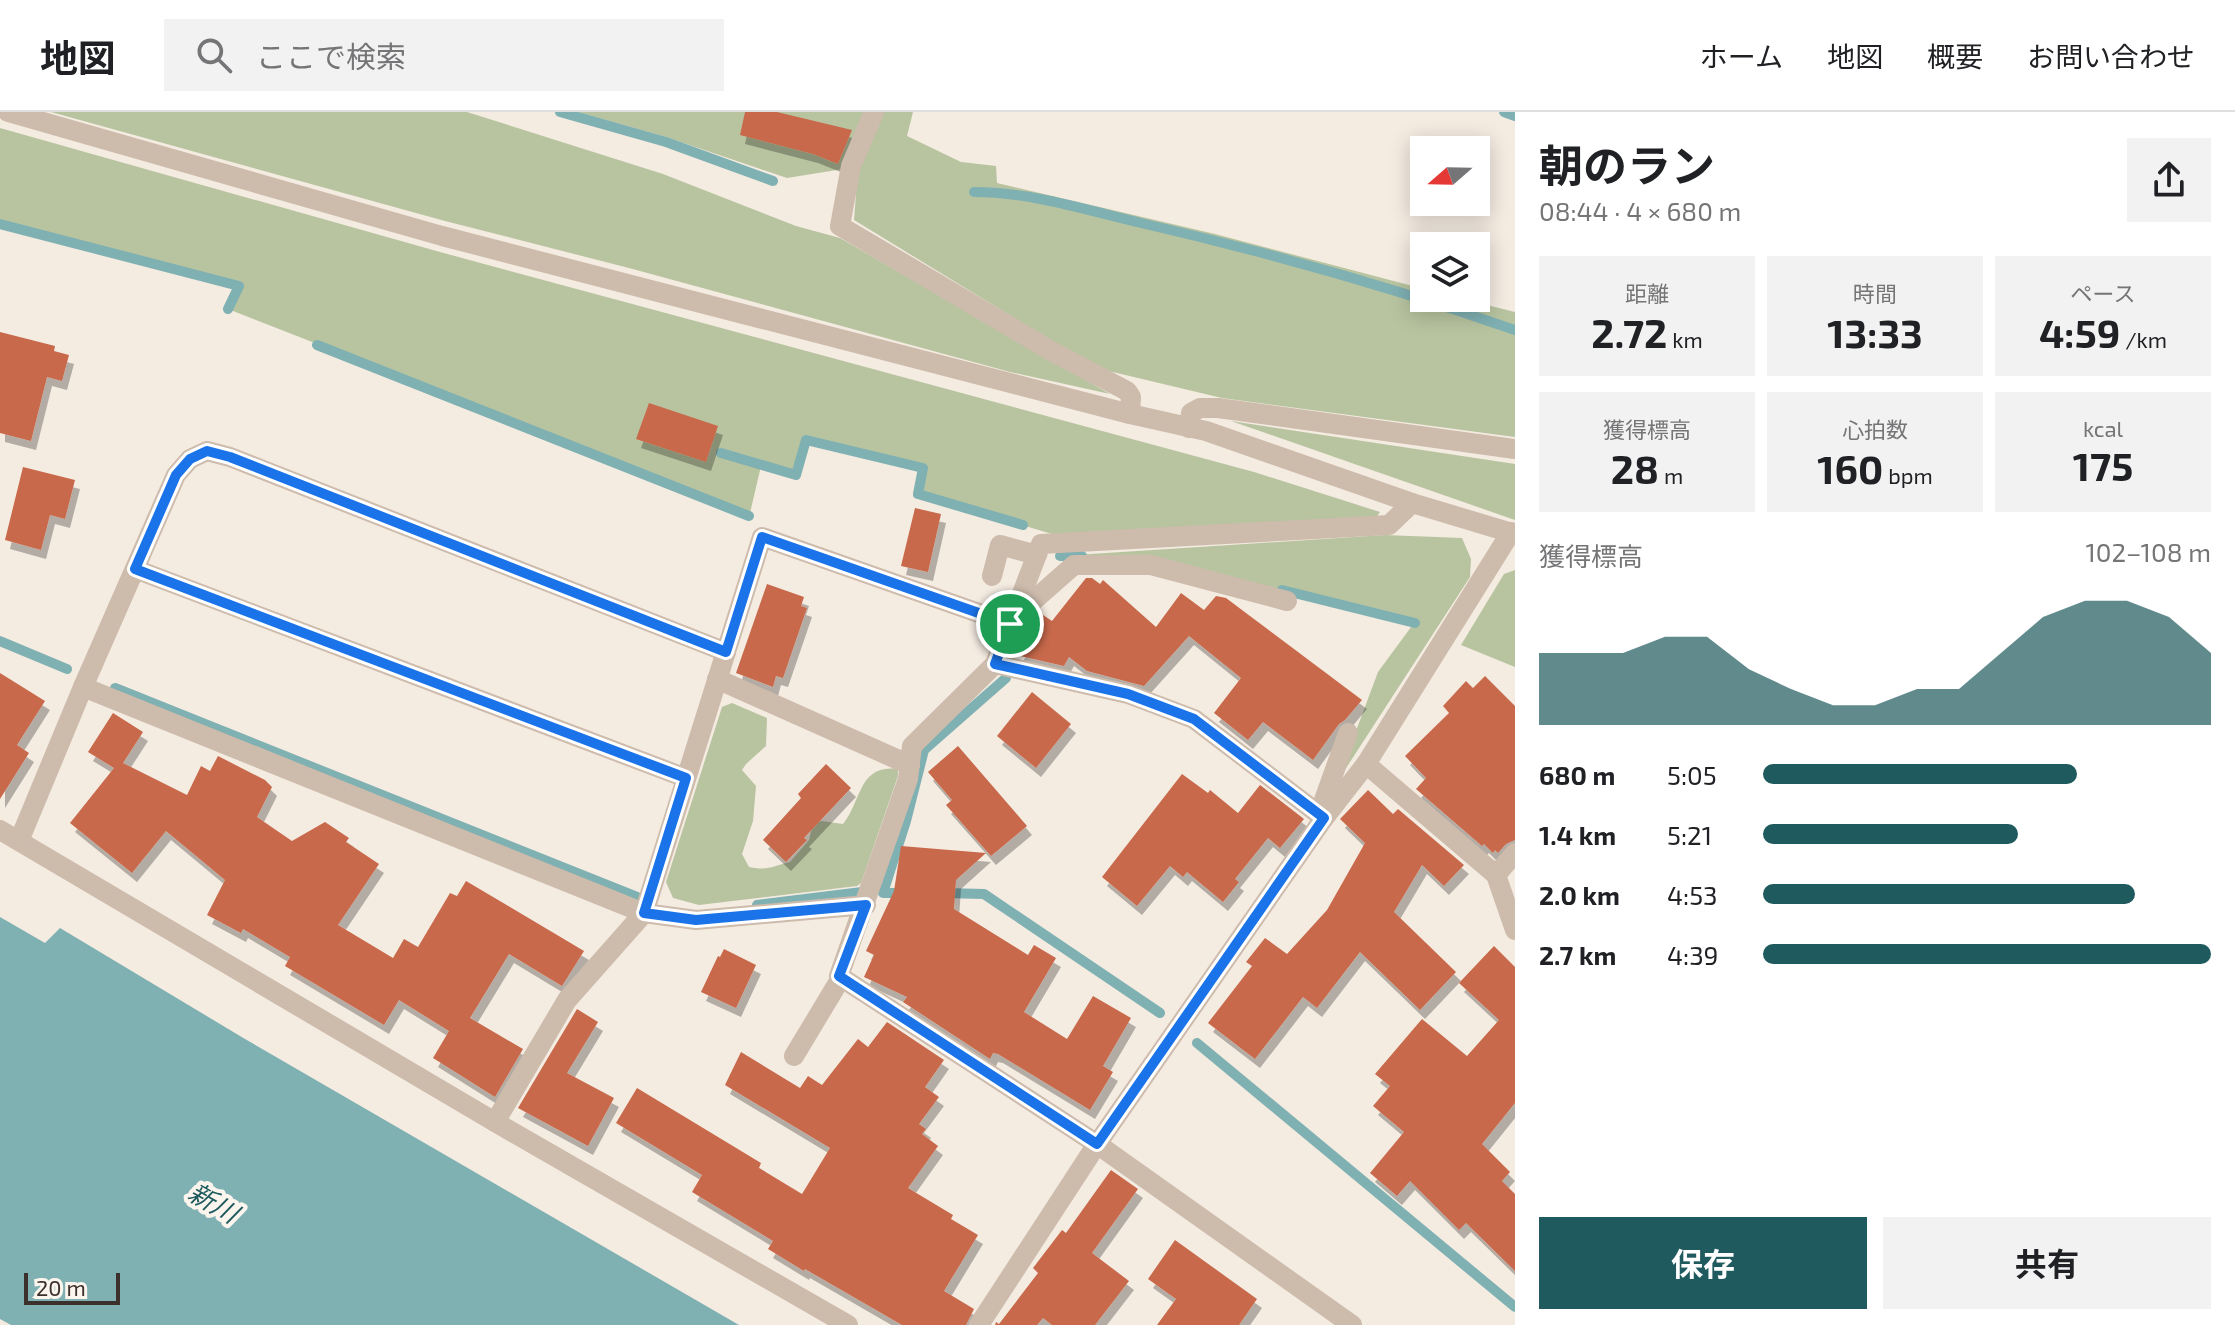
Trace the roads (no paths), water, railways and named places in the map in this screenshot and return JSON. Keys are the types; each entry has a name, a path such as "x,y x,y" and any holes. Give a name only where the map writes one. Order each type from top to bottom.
{"street":[{"path":"8,112 442,236 1206,431 1412,503 1513,533 1366,764 1321,816 1097,1144 979,1325"},
{"path":"874,112 851,166 840,226 1053,352 1127,391 1131,397 1130,414"},
{"path":"1189,428 1191,413 1200,408 1218,408 1515,449"},
{"path":"19,841 176,475 190,459 207,451 230,457 726,652"},
{"path":"794,1056 841,978 839,976 908,779 912,746 995,664 1041,544 1389,525 1412,503"},
{"path":"495,1122 567,1000 644,913 762,537 1011,621"},
{"path":"992,576 1000,545 1037,555"},
{"path":"1011,621 1074,565 1151,565 1287,601"},
{"path":"135,569 686,778"},
{"path":"995,664 1128,694 1194,719 1321,816"},
{"path":"717,679 910,765"},
{"path":"83,687 644,913 696,920 866,905"},
{"path":"1321,816 1348,733"},
{"path":"1366,764 1496,875 1515,930"},
{"path":"0,830 495,1122 848,1325"},
{"path":"1496,875 1515,853"},
{"path":"841,978 1097,1144 1352,1325"}],"water":[{"name":"新川","path":"0,917 45,943 60,928 245,1039 739,1325 11,1325 0,1319"}],"waterway":[{"path":"560,112 666,142 773,181"},
{"path":"1504,112 1515,116"},
{"path":"974,192 1016,195 1058,203 1235,246 1376,285 1515,330"},
{"path":"0,224 239,286 228,309"},
{"path":"317,345 749,516"},
{"path":"721,453 796,475 806,440 923,468 918,494 1023,525"},
{"path":"1060,556 1082,556"},
{"path":"1282,590 1415,623"},
{"path":"0,641 67,669"},
{"path":"904,893 883,893 924,750 1006,678"},
{"path":"115,688 637,897"},
{"path":"757,905 862,892"},
{"path":"944,893 984,894 1160,1013"},
{"path":"1197,1043 1515,1307"}]}
